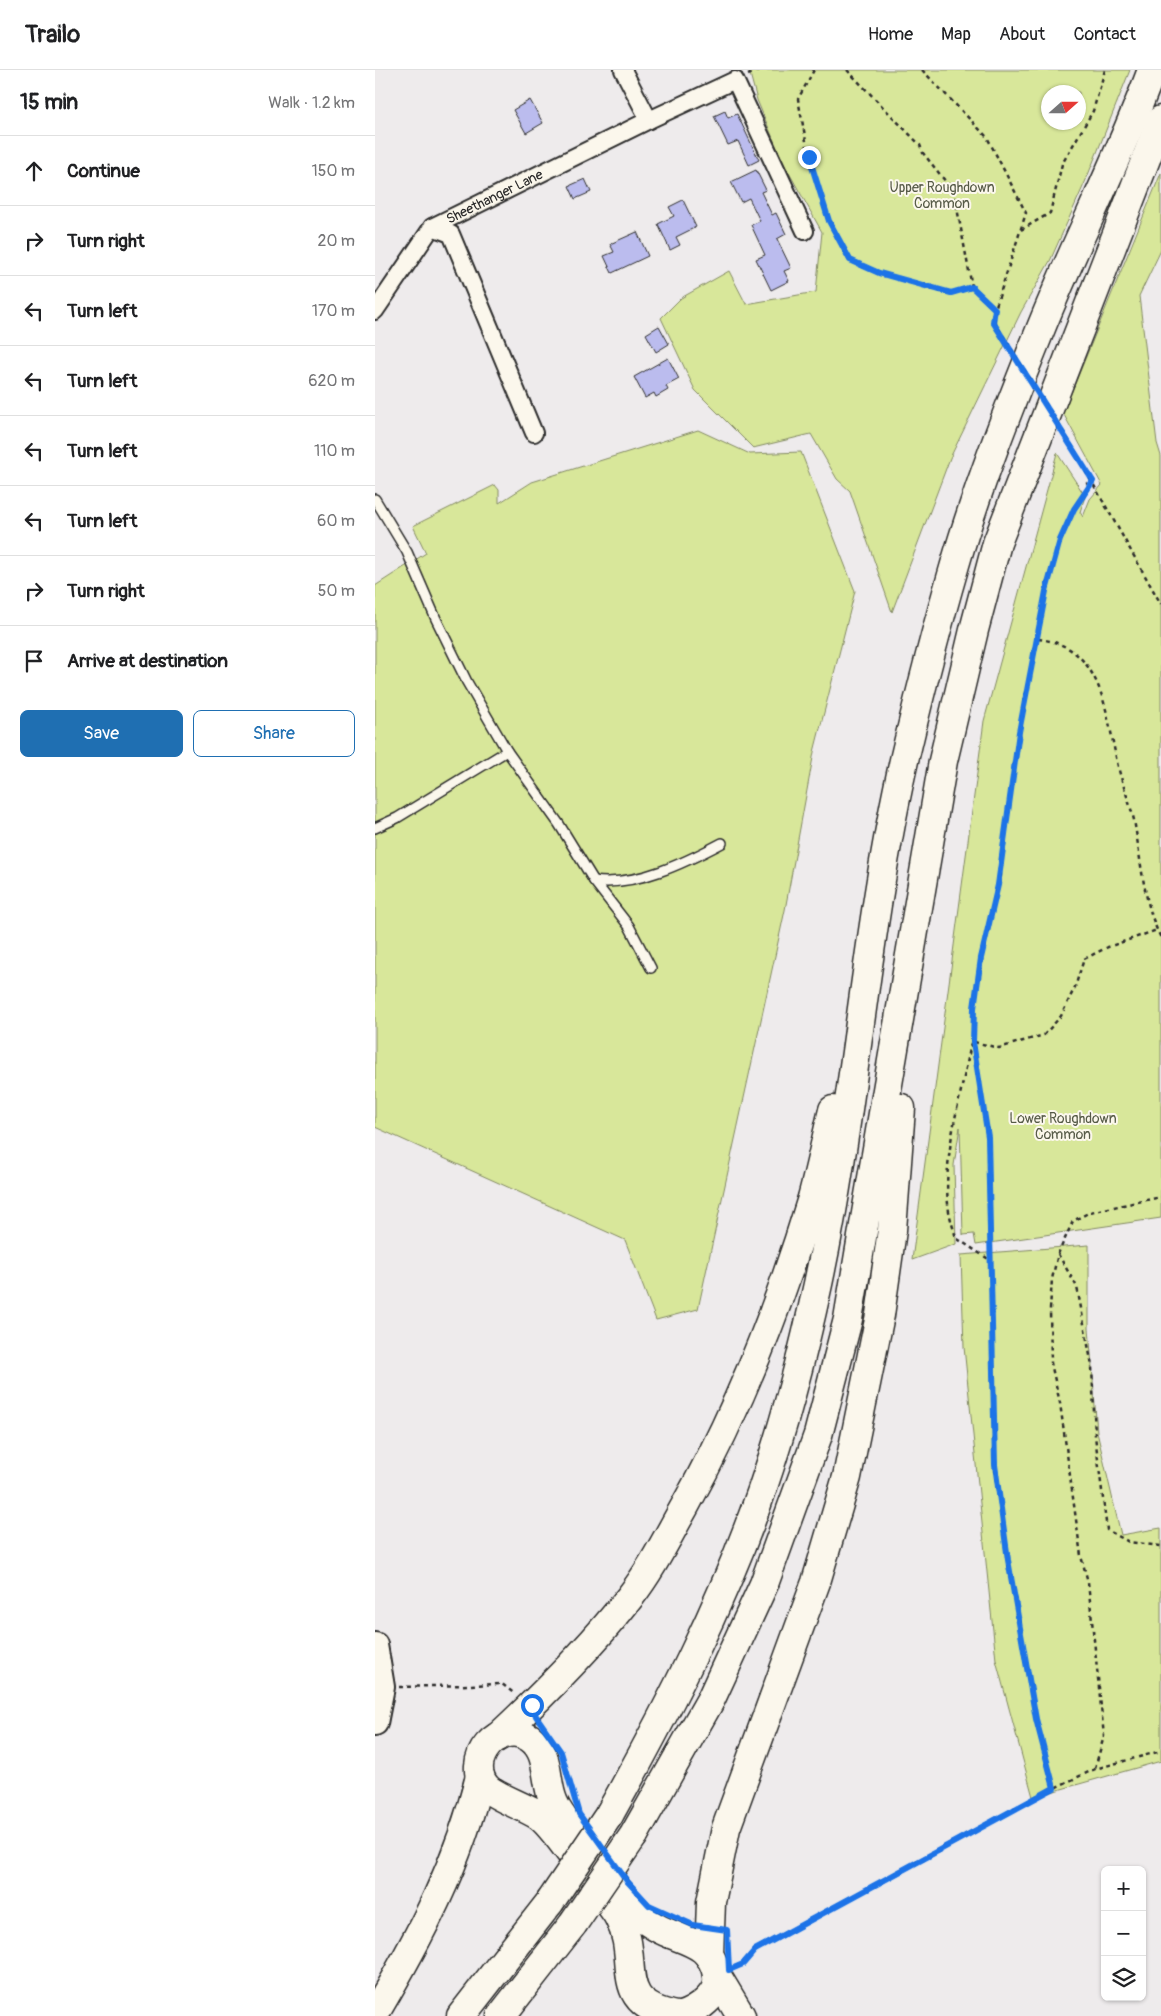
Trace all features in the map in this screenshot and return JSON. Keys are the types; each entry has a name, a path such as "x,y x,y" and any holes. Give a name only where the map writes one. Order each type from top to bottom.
{"highway":[{"path":"461,2016 550,1902 609,1815 659,1726 692,1659 762,1490 784,1416 817,1287 842,1158 874,930 904,761 955,564 1000,434 1039,331 1152,70"},
{"path":"501,2016 573,1924 634,1835 711,1699 764,1584 818,1435 848,1319 943,761 997,543 1161,120"},
{"path":"498,1737 589,1646 632,1595 669,1536 702,1475 742,1389 778,1302 812,1197 845,1057 864,1005"},
{"path":"480,1776 487,1788 541,1818 619,1918 627,1940 631,1982 638,1999 648,2008 668,2015 702,2005 713,1991 718,1967 711,1902 726,1828 816,1582 847,1477 880,1315 892,1230 906,1054 901,1006"},
{"path":"375,2013 419,1937 456,1858 471,1816 480,1776 479,1765 482,1752 490,1741 514,1733 529,1737 541,1750 554,1804 625,1902 665,1932 697,1944 718,1967 741,2016"}],"street":[{"path":"623,70 649,120"},
{"name":"Sheethanger Lane","path":"375,311 432,227 649,120 735,80 805,231"},
{"path":"432,227 451,234 534,434"},
{"path":"375,1645 382,1687 375,1723"}],"lane":[{"path":"375,499 407,552 463,674 507,752 559,824 594,881 629,926 651,968"},
{"path":"375,828 397,818 507,752"},
{"path":"594,881 613,884 626,882 701,855 722,843"}],"path":[{"path":"814,70 798,99 809,157 829,221 850,260 879,273 951,293 972,287"},
{"path":"847,70 920,145 923,153 954,192 972,287 995,309"},
{"path":"922,70 987,137 1026,213 995,309 993,322 1093,481 1161,604"},
{"path":"1020,230 1050,213 1062,164 1093,111 1105,70"},
{"path":"1086,484 1093,481"},
{"path":"990,1260 955,1238 948,1203 950,1153 958,1099 972,1043 974,1008 980,966 998,885 1019,732 1046,591 1060,540 1074,509 1093,481"},
{"path":"1038,639 1053,641 1080,656 1098,683 1111,722 1117,762 1133,820 1142,875 1157,930 1161,938"},
{"path":"972,1043 999,1048 1044,1035 1061,1016 1075,988 1084,960 1108,947 1157,930"},
{"path":"972,1043 988,1137 995,1465 1000,1506 1036,1719 1054,1788"},
{"path":"1095,1768 1104,1736 1088,1582 1081,1556 1061,1403 1051,1363 1049,1309 1051,1279 1058,1254 1073,1221 1090,1212 1161,1198"},
{"path":"1058,1254 1077,1287 1092,1366 1095,1436 1107,1530 1129,1542 1161,1546"},
{"path":"382,1687 502,1684"},
{"path":"718,1967 743,1964 755,1950 1054,1788 1095,1768 1161,1751"}],"green space":[{"name":"Upper Roughdown Common","path":"749,70 1130,70 1086,180 1050,261 1021,312 950,458 892,612 850,491 837,479 811,434 753,448 695,390 661,318 681,298 729,271 746,304 816,292 822,232 783,162 757,100"},
{"name":"Lower Roughdown Common","path":"1161,173 1161,250 1139,296 1157,443 1161,456 1161,1218 976,1245 974,1234 963,1235 960,1127 954,1165 956,1244 912,1260 984,721 1057,453 1085,496 1080,512 1083,517 1090,499 1102,485 1063,413"},
{"path":"698,430 750,454 801,452 855,591 814,752 785,910 698,1309 656,1320 625,1240 375,1127 375,586 426,553 413,526 495,485 499,490 499,503 532,482"},
{"path":"1089,1245 1089,1328 1097,1432 1121,1535 1161,1528 1161,1761 1033,1797 996,1660 964,1347 961,1255"}],"building":[{"path":"530,100 543,123 526,133 513,110"},
{"path":"725,111 728,118 737,114 759,160 749,165 738,141 728,145 714,116"},
{"path":"756,170 766,190 761,192 772,215 776,213 786,234 777,239 791,268 784,271 789,281 771,290 756,259 765,255 751,225 760,221 749,198 741,202 731,182"},
{"path":"585,179 591,192 575,199 569,186"},
{"path":"683,200 696,227 676,237 680,245 670,250 658,224 674,216 669,207"},
{"path":"637,232 648,256 612,273 604,256 614,252 610,244"},
{"path":"659,326 669,344 656,352 646,334"},
{"path":"668,358 679,379 666,386 668,390 656,397 654,393 645,398 634,377"}],"route":[{"path":"532,1705 536,1716 561,1752 579,1814 627,1881 649,1905 693,1925 727,1930 729,1970 743,1964 755,1950 1054,1788 1036,1719 1008,1560 995,1465 993,1316 987,1185 988,1137 973,1042 974,1008 981,958 998,885 1019,732 1046,591 1060,540 1074,509 1093,481 993,322 995,309 977,294 972,287 951,293 879,273 850,260 829,221 809,157"}]}
